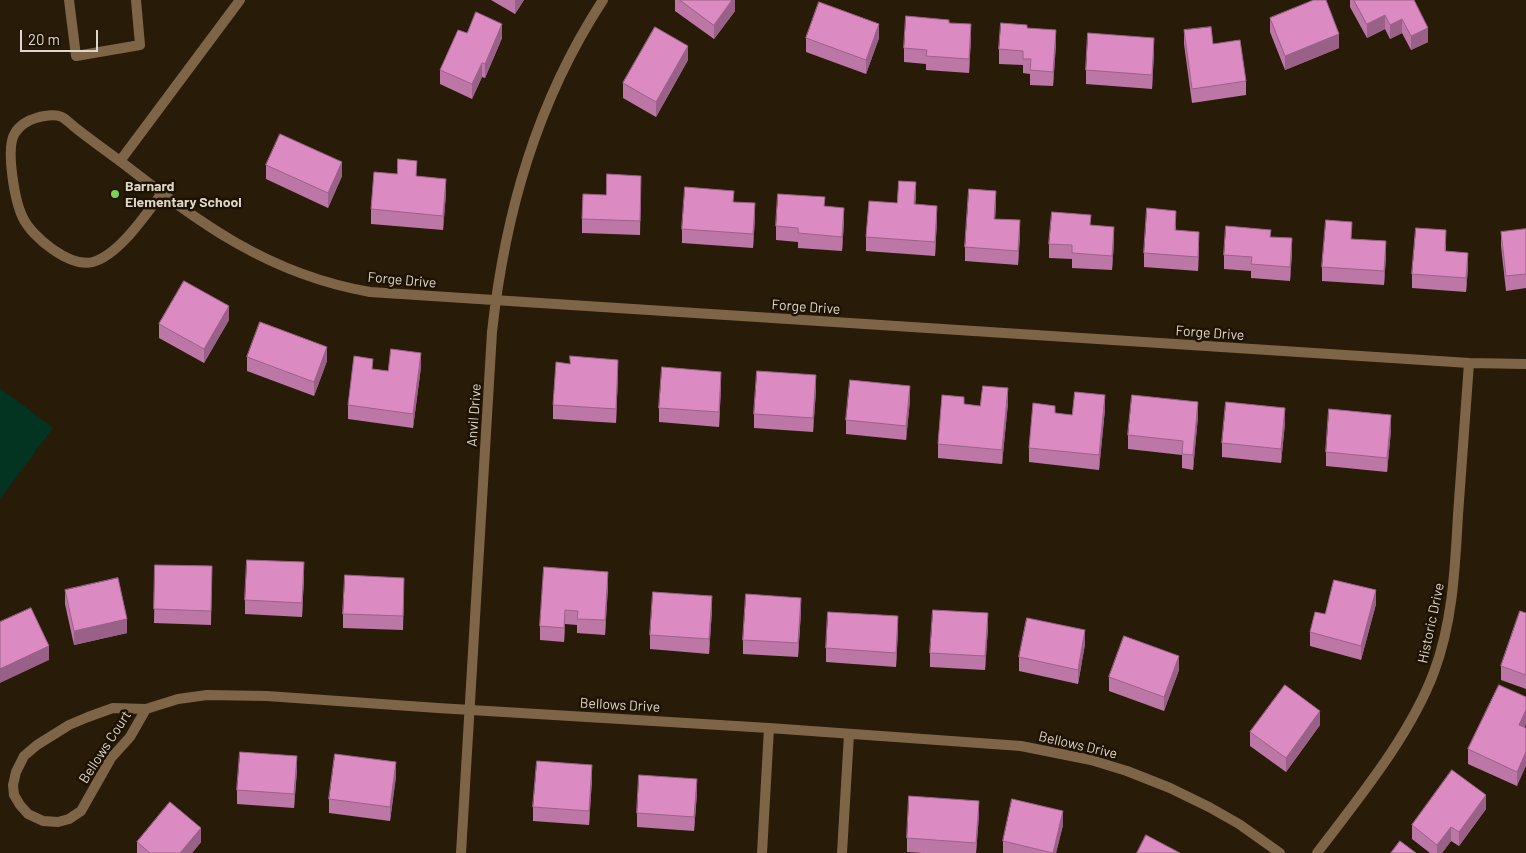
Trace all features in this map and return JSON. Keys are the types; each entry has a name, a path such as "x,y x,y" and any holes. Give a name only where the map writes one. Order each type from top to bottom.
{"street":[{"path":"69,0 76,56 140,45 136,0"},
{"path":"162,193 128,237 110,253 93,262 80,262 65,257 32,232 23,219 18,205 10,146 14,133 28,120 44,116 62,117 120,161 240,0"},
{"name":"Anvil Drive","path":"461,853 492,332 496,301 513,206 527,158 562,72 575,45 603,0"},
{"name":"Forge Drive","path":"120,161 210,227 254,254 313,279 340,287 370,292 1468,363 1526,364"},
{"name":"Historic Drive","path":"1317,853 1396,744 1410,722 1434,672 1447,628 1454,583 1468,363"},
{"name":"Bellows Court","path":"146,709 130,737 112,758 80,811 69,819 58,822 43,821 28,814 14,796 13,784 16,772 24,756 37,745 69,726 113,708 146,709 178,699 217,695 267,696 469,710"},
{"name":"Bellows Drive","path":"469,710 769,728 1021,746 1090,760 1127,771 1170,788 1239,824 1280,853"},
{"path":"762,853 769,728"},
{"path":"842,853 849,734"}],"green space":[{"path":"0,388 53,428 0,499"}],"building":[{"path":"680,0 732,0 714,25"},
{"path":"1314,0 1326,0 1339,34 1285,56 1270,18"},
{"path":"1354,0 1414,0 1428,28 1411,36 1402,19 1390,25 1385,15 1367,24"},
{"path":"819,2 879,24 866,60 806,38"},
{"path":"476,12 502,24 485,64 482,63 472,84 440,70 458,30 467,33"},
{"path":"906,16 949,20 949,23 971,24 969,59 926,56 927,50 904,48"},
{"path":"1001,23 1027,25 1027,28 1056,30 1053,72 1030,70 1031,59 1023,59 1023,51 999,49"},
{"path":"655,27 688,46 656,102 623,83"},
{"path":"1211,27 1213,44 1240,40 1246,81 1192,89 1184,30"},
{"path":"1088,33 1154,38 1152,75 1086,70"},
{"path":"280,134 342,162 328,193 266,165"},
{"path":"398,159 417,161 416,176 446,179 443,216 371,209 374,172 397,174"},
{"path":"607,174 641,176 640,221 582,219 583,194 606,195"},
{"path":"899,181 916,182 914,204 937,206 935,242 866,237 869,201 897,203"},
{"path":"685,187 734,191 733,202 755,203 753,234 682,229"},
{"path":"969,189 996,191 994,219 1020,220 1018,251 965,247"},
{"path":"778,194 825,197 824,206 844,208 842,237 798,233 798,228 776,226"},
{"path":"1147,208 1176,211 1175,230 1199,232 1198,257 1144,253"},
{"path":"1052,212 1091,215 1090,225 1114,227 1112,256 1072,253 1072,245 1049,244"},
{"path":"1326,220 1352,222 1351,239 1386,241 1384,271 1322,267"},
{"path":"1226,226 1271,230 1270,237 1292,238 1290,267 1251,264 1252,257 1224,255"},
{"path":"1416,228 1446,230 1445,251 1468,253 1466,278 1412,274"},
{"path":"1526,229 1526,274 1506,276 1501,232"},
{"path":"184,281 229,306 204,349 159,324"},
{"path":"260,322 327,347 314,382 247,357"},
{"path":"391,349 421,353 413,414 348,405 354,356 373,359 372,369 388,371"},
{"path":"570,356 618,360 616,409 553,405 556,362 570,364"},
{"path":"662,367 721,372 719,412 659,408"},
{"path":"757,371 816,375 813,418 754,414"},
{"path":"850,380 910,386 906,426 846,420"},
{"path":"983,386 1008,388 1002,450 938,444 942,395 964,397 964,404 980,406"},
{"path":"1075,392 1105,395 1099,455 1029,448 1033,403 1055,406 1055,413 1072,415"},
{"path":"1132,395 1198,402 1193,455 1182,454 1183,441 1128,435"},
{"path":"1226,402 1285,408 1281,449 1222,443"},
{"path":"1329,409 1391,415 1387,458 1326,452"},
{"path":"247,560 304,562 302,603 245,600"},
{"path":"155,565 212,566 211,611 154,609"},
{"path":"544,567 608,572 605,620 577,619 578,611 565,610 564,628 540,626"},
{"path":"345,575 404,578 403,616 343,614"},
{"path":"118,578 127,619 74,631 65,590"},
{"path":"1334,580 1376,590 1361,646 1310,632 1315,612 1325,614"},
{"path":"653,592 712,596 709,639 650,635"},
{"path":"746,594 801,598 798,643 743,640"},
{"path":"31,608 49,646 0,669 0,622"},
{"path":"933,610 988,613 985,656 930,653"},
{"path":"1520,611 1526,613 1526,675 1501,666"},
{"path":"828,612 898,616 896,653 826,648"},
{"path":"1027,618 1085,630 1078,670 1019,657"},
{"path":"1124,636 1179,656 1164,697 1109,677"},
{"path":"1285,685 1320,711 1286,758 1250,732"},
{"path":"1499,685 1526,697 1526,710 1519,725 1526,728 1526,752 1517,772 1468,749"},
{"path":"240,752 297,756 294,794 237,790"},
{"path":"335,754 396,762 390,807 329,799"},
{"path":"537,761 592,765 589,811 533,807"},
{"path":"1452,770 1486,795 1459,832 1451,827 1437,845 1412,825"},
{"path":"639,775 697,779 694,817 637,813"},
{"path":"909,796 979,801 976,843 907,838"},
{"path":"1012,799 1063,811 1053,853 1003,841"},
{"path":"170,802 201,828 180,853 150,853 137,842"},
{"path":"1146,835 1180,853 1137,853"},
{"path":"1400,841 1416,853 1391,853"}],"place":[{"name":"Barnard Elementary School","path":"115,194"}]}
